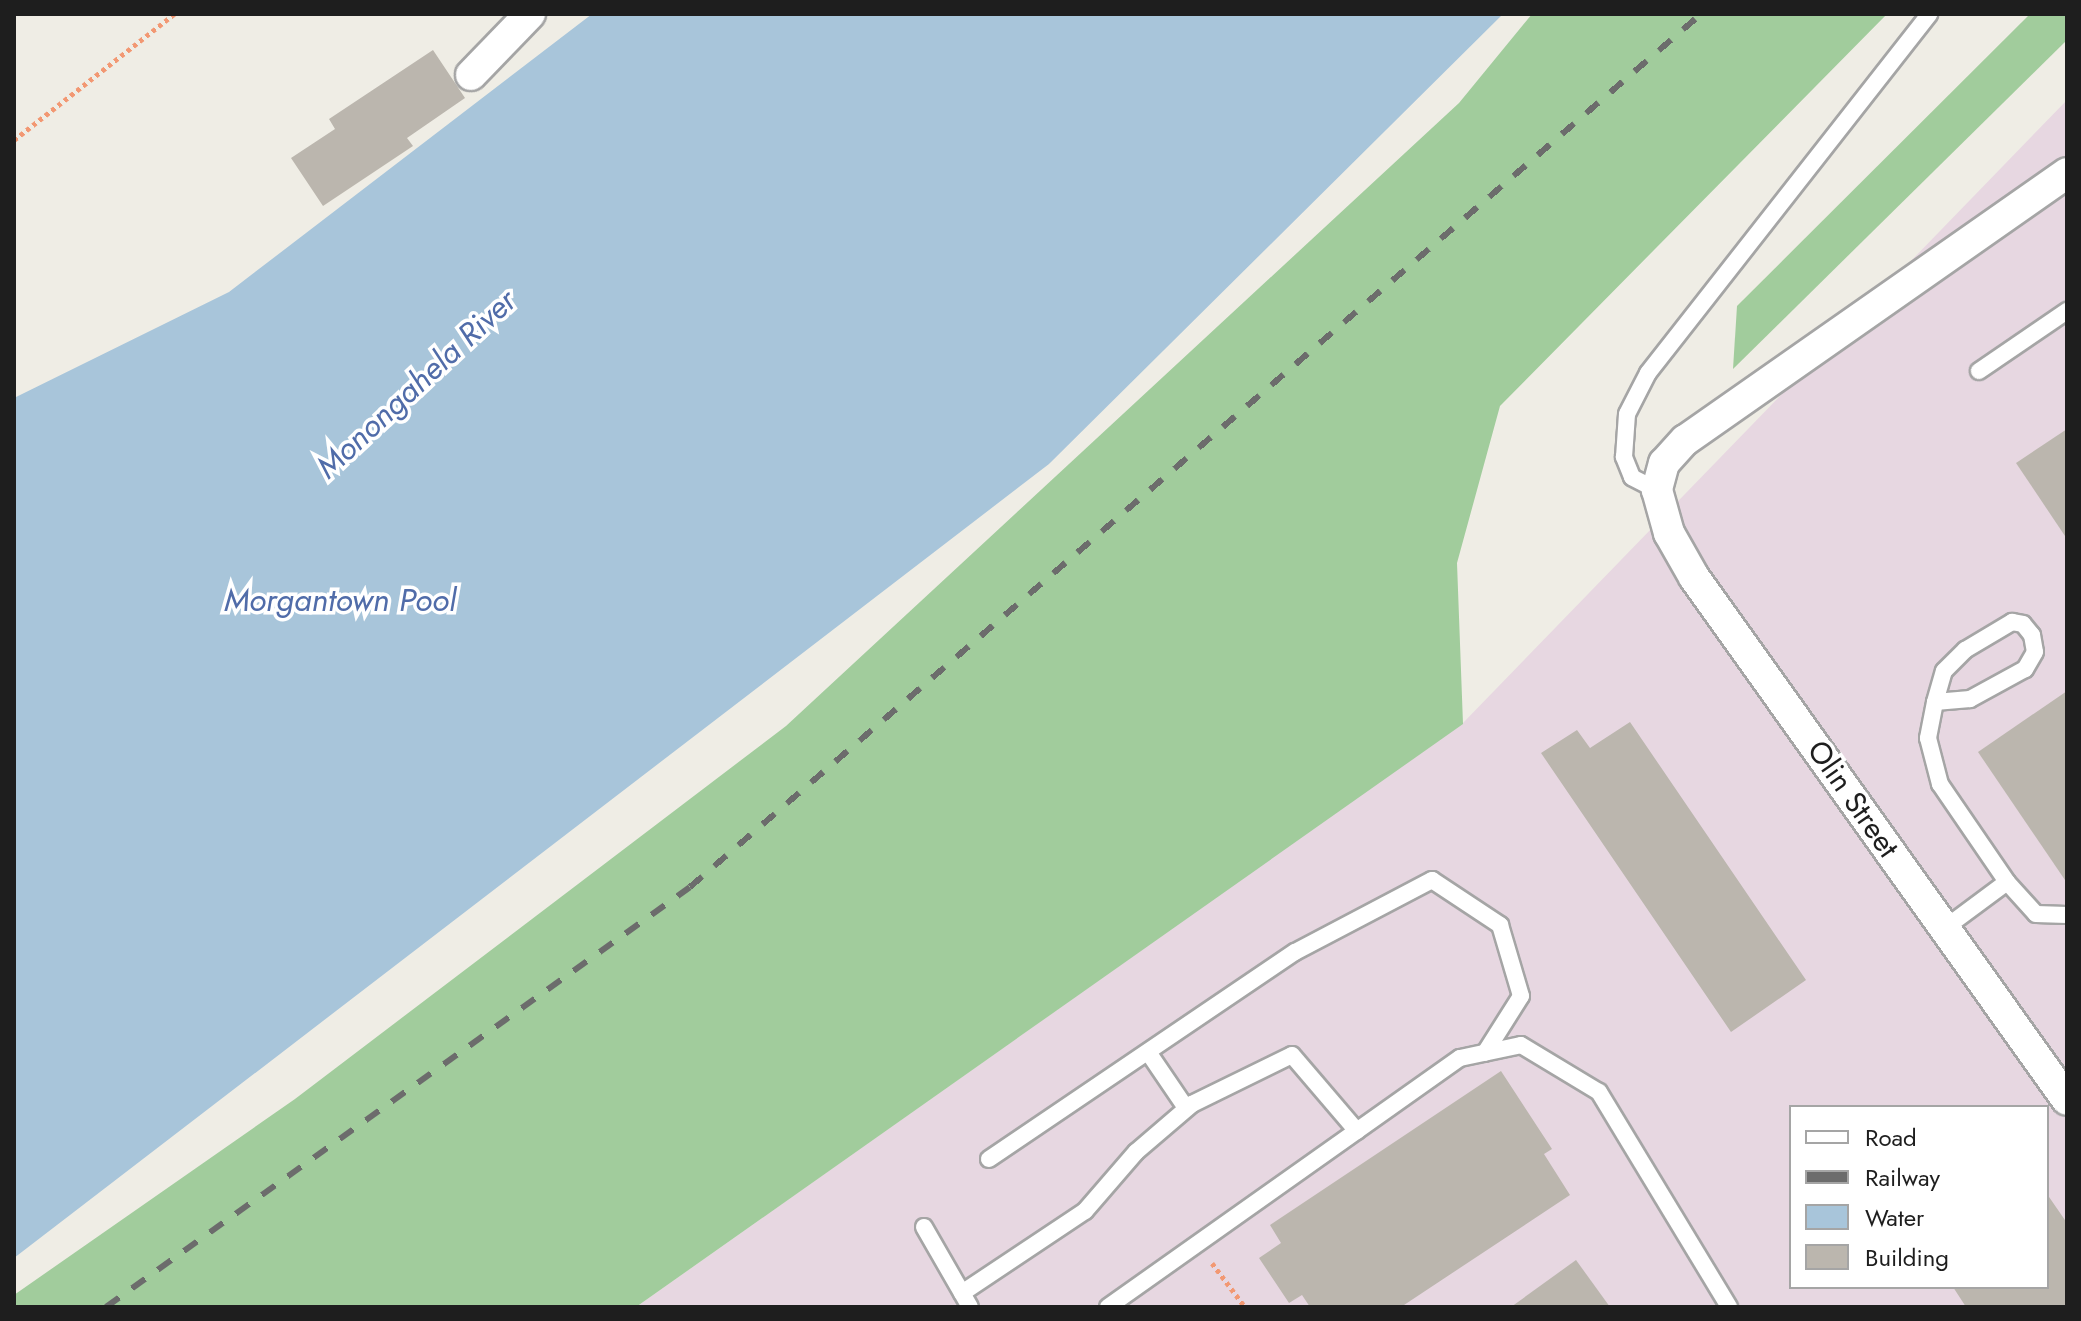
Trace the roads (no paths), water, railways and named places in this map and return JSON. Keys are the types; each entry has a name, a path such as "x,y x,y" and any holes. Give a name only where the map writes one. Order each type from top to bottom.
{"street":[{"path":"471,75 530,14"},
{"path":"1657,490 1664,463 1685,440 2067,173"},
{"name":"Olin Street","path":"1657,490 1669,533 1694,577 1945,928 2057,1065 2067,1100"}],"lane":[{"path":"1657,490 1632,477 1624,457 1627,414 1648,373 1929,14"},
{"path":"1979,371 2067,311"},
{"path":"1935,702 1970,699 2025,669 2035,652 2032,635 2023,624 2012,622 1965,650 1944,671 1935,702 1928,738 1940,784 2007,882 2036,914 2067,915"},
{"path":"989,1159 1295,952 1432,880 1500,925 1521,996 1485,1053"},
{"path":"1945,928 2007,882"},
{"path":"1108,1307 1460,1058 1521,1045 1599,1092 1729,1307"},
{"path":"1148,1052 1186,1108"},
{"path":"924,1227 966,1300 1085,1211 1136,1152 1186,1108 1292,1055 1357,1131"}],"water":[{"name":"Morgantown Pool","path":"592,14 1503,14 1049,464 14,1258 14,398 229,292"}],"railway":[{"path":"106,1307 690,887 1701,14"}],"water label":[{"name":"Monongahela River","path":"416,384"}]}
